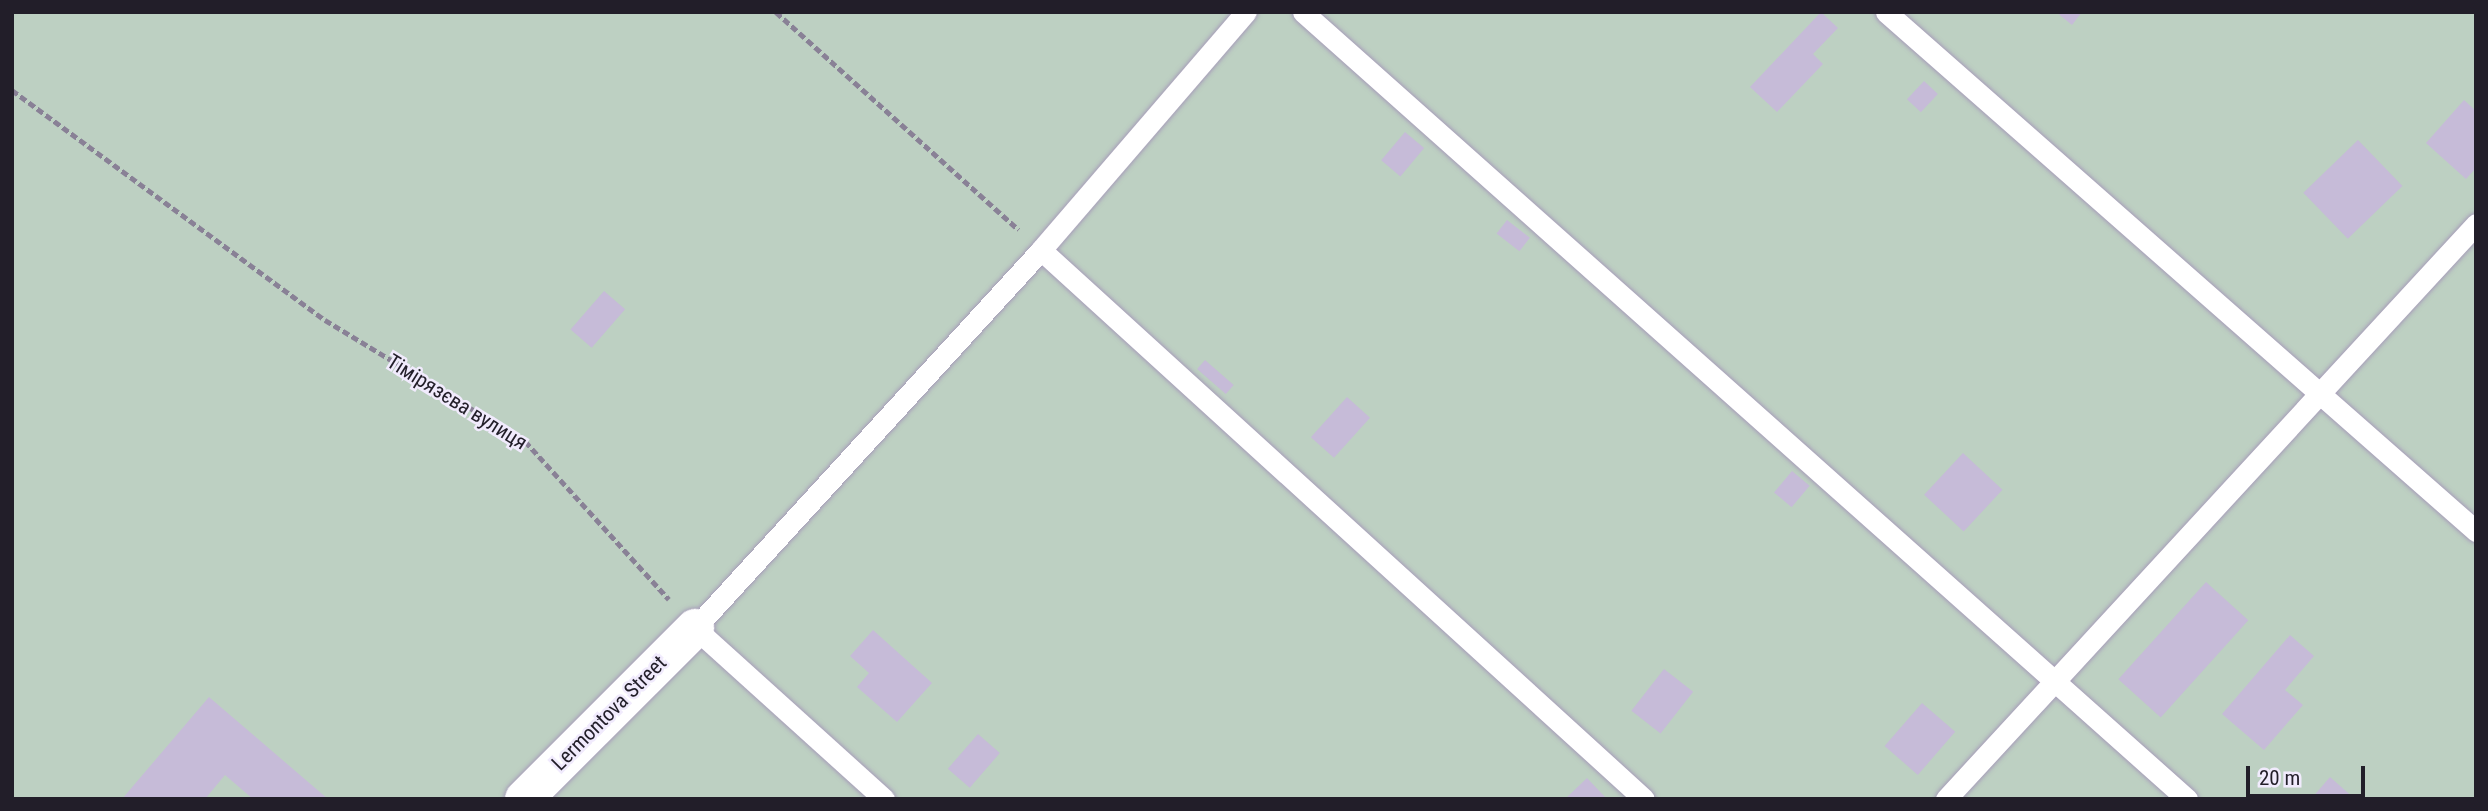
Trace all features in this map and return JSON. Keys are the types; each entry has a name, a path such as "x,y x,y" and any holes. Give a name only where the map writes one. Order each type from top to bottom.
{"street":[{"name":"Lermontova Street","path":"524,799 695,628"}],"lane":[{"path":"884,799 695,628 1041,250 1246,12"},
{"path":"1303,12 2187,799"},
{"path":"1885,12 2476,531"},
{"path":"1946,799 2476,223"},
{"path":"1041,250 1644,799"}],"path":[{"path":"776,12 1041,250"},
{"name":"Тімірязєва вулиця","path":"12,90 325,320 525,441 695,628"}],"green space":[{"path":"12,12 2476,12 2476,799 12,799"}],"building":[{"path":"1821,12 1838,28 1813,54 1823,64 1777,112 1750,87"},
{"path":"2056,12 2082,12 2072,25"},
{"path":"1924,81 1938,94 1921,112 1907,99"},
{"path":"2464,100 2476,111 2476,168 2466,179 2426,143"},
{"path":"1405,132 1424,148 1400,176 1381,160"},
{"path":"2358,140 2402,186 2348,239 2303,193"},
{"path":"1507,220 1530,238 1519,251 1497,233"},
{"path":"604,291 625,309 592,348 571,329"},
{"path":"1205,360 1234,385 1226,394 1197,369"},
{"path":"1347,397 1370,418 1334,458 1311,437"},
{"path":"1963,453 2002,490 1964,532 1924,495"},
{"path":"1792,471 1810,486 1792,507 1774,492"},
{"path":"2206,582 2248,620 2161,717 2118,679"},
{"path":"873,630 932,683 897,722 857,687 869,673 850,656"},
{"path":"2290,635 2314,656 2285,690 2303,705 2264,750 2222,714"},
{"path":"1664,669 1693,692 1661,734 1631,711"},
{"path":"209,697 328,799 253,799 225,775 205,799 122,799"},
{"path":"1922,703 1955,732 1918,775 1885,746"},
{"path":"978,734 1000,753 970,788 948,769"},
{"path":"2330,777 2355,799 2311,799"},
{"path":"1587,778 1607,799 1565,799"}]}
